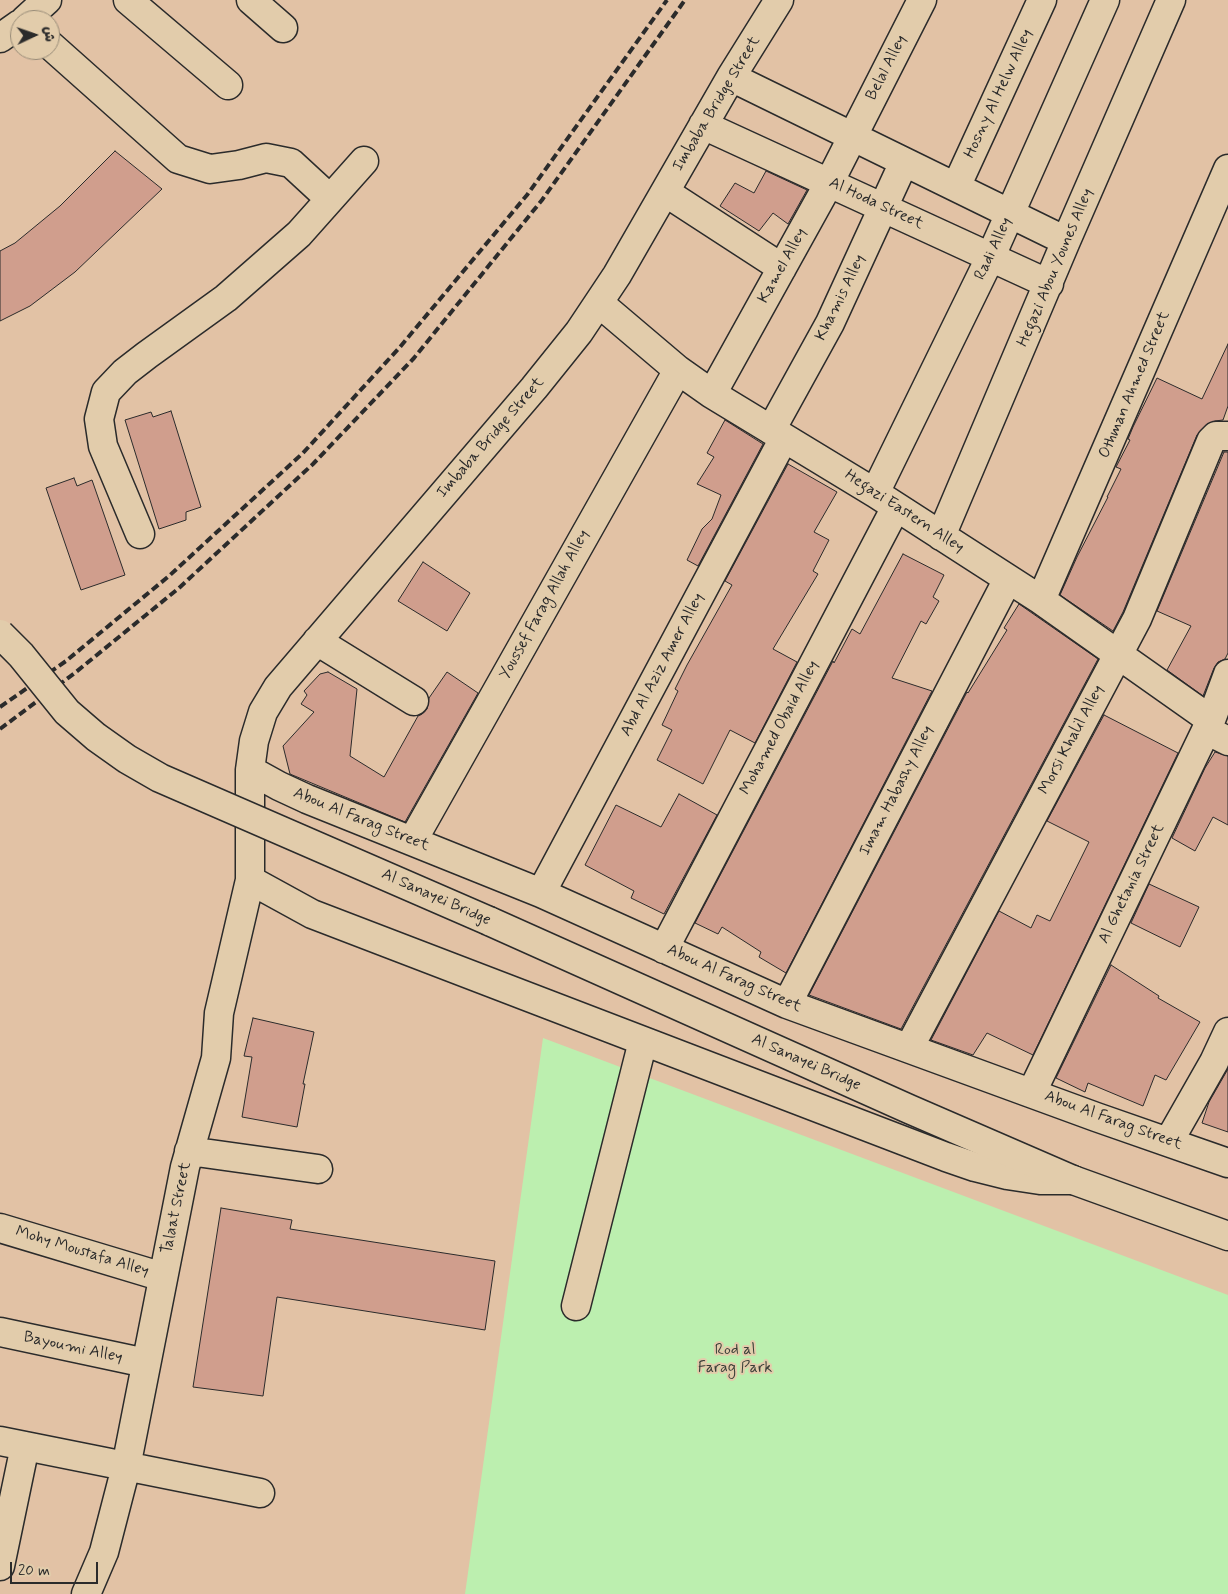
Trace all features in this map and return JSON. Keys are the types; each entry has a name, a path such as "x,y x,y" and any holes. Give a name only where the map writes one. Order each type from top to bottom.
{"street":[{"path":"34,10 47,0"},
{"path":"128,0 228,85"},
{"path":"251,0 283,28"},
{"name":"Imbaba Bridge Street","path":"250,880 250,770 254,740 263,712 278,687 540,381 579,332 599,303 731,77 779,0"},
{"name":"Belal Alley","path":"852,136 922,0"},
{"name":"Hosny Al Helw Alley","path":"956,188 1042,0"},
{"name":"Radi Alley","path":"886,500 991,256 1105,0"},
{"name":"Hegazi Abou Younes Alley","path":"942,536 1066,241 1171,0"},
{"path":"60,54 178,159 210,169 239,165 266,158 291,163 330,199"},
{"path":"731,77 1066,241"},
{"name":"Al Hoda Street","path":"703,125 1049,284"},
{"name":"Kamel Alley","path":"712,394 829,183 852,136"},
{"path":"140,534 103,446 99,419 106,392 125,372 226,298 299,234 364,161"},
{"name":"Khamis Alley","path":"777,434 904,162"},
{"name":"Othman Ahmed Street","path":"1041,600 1228,169"},
{"path":"665,192 782,268"},
{"name":"Hegazi Eastern Alley","path":"599,303 678,370 712,394 886,500 1041,600 1118,654 1215,730"},
{"name":"Youssef Farag Allah Alley","path":"413,840 678,370"},
{"name":"Abd Al Aziz Amer Alley","path":"541,893 777,434"},
{"name":"Morsi Khalil Alley","path":"909,1048 1137,619 1211,441 1216,436 1228,436"},
{"name":"Mohamed Obaid Alley","path":"664,948 886,500"},
{"name":"Imam Habashy Alley","path":"787,1004 1008,579"},
{"name":"Al Sanayei Bridge","path":"0,634 67,712 96,737 127,759 169,782 489,921 909,1109 1073,1180"},
{"path":"317,641 414,701"},
{"name":"Al Ghetania Street","path":"1032,1092 1215,730 1228,674"},
{"name":"Abou Al Farag Street","path":"250,770 307,799 541,893 787,1004 1228,1163"},
{"path":"250,880 312,914 974,1167 1040,1180 1073,1180 1228,1236"},
{"name":"Talaat Street","path":"86,1594 104,1552 126,1467 189,1151 216,1058 219,1013 250,880"},
{"path":"1169,1141 1214,1062 1228,1032"},
{"path":"576,1306 643,1041"},
{"path":"189,1151 318,1169"},
{"name":"Mohy Moustafa Alley","path":"0,1228 163,1277"},
{"name":"Bayoumi Alley","path":"0,1332 146,1363"},
{"path":"0,1566 12,1443 260,1493"}],"green space":[{"name":"Rod al Farag Park","path":"543,1038 1228,1295 1228,1594 465,1594"}],"building":[{"path":"115,151 162,189 75,272 30,306 0,321 0,251 15,243 60,206"},
{"path":"766,171 807,190 788,224 773,213 759,231 720,206 735,183 754,193"},
{"path":"1228,344 1228,406 1223,420 1206,425 1197,435 1123,612 1113,631 1060,595 1121,469 1116,467 1157,378 1202,399"},
{"path":"171,411 201,507 186,512 186,520 159,529 125,420 151,412 153,417"},
{"path":"725,420 763,444 698,566 687,560 702,529 712,519 721,495 697,484 714,457 707,453"},
{"path":"1224,452 1228,452 1228,653 1225,659 1218,662 1214,668 1203,696 1167,670 1191,626 1157,611"},
{"path":"788,464 837,492 814,532 829,540 813,571 818,574 773,649 797,662 755,743 730,730 703,784 657,760 672,730 662,725 678,691 675,689 687,665 732,585 725,581"},
{"path":"74,478 77,486 92,480 125,575 81,590 46,488"},
{"path":"903,554 944,575 933,597 939,601 926,624 921,621 892,678 932,691 786,973 759,957 761,952 722,927 718,934 695,923 833,661 834,663 852,629 860,634"},
{"path":"423,562 470,593 447,631 398,601"},
{"path":"1019,604 1098,659 901,1029 809,995 967,692 1007,630 1004,628"},
{"path":"328,672 357,689 350,756 384,777 418,716 427,709 429,698 447,672 478,693 405,822 290,774 283,746 314,712 301,704 307,695 304,691 320,674"},
{"path":"1104,715 1178,753 1033,1055 987,1033 973,1055 931,1040 999,911 1031,928 1037,915 1050,921 1089,842 1047,821"},
{"path":"1215,752 1228,756 1228,825 1213,817 1195,851 1172,838 1205,768"},
{"path":"679,794 717,815 664,914 631,898 634,891 585,865 616,805 661,827"},
{"path":"1149,884 1199,907 1180,947 1131,923"},
{"path":"1111,965 1159,996 1158,998 1200,1022 1166,1080 1155,1075 1143,1106 1088,1083 1085,1092 1056,1078"},
{"path":"253,1018 314,1032 303,1084 305,1084 297,1127 242,1117 252,1057 244,1056"},
{"path":"1228,1069 1228,1132 1202,1123 1209,1102"},
{"path":"221,1208 292,1220 290,1229 495,1261 485,1330 277,1297 263,1396 193,1387"}],"railway":[{"path":"0,707 66,661 169,576 303,453 400,347 527,195 667,0"},
{"path":"0,729 76,672 179,588 313,464 414,358 542,200 685,0"}]}
